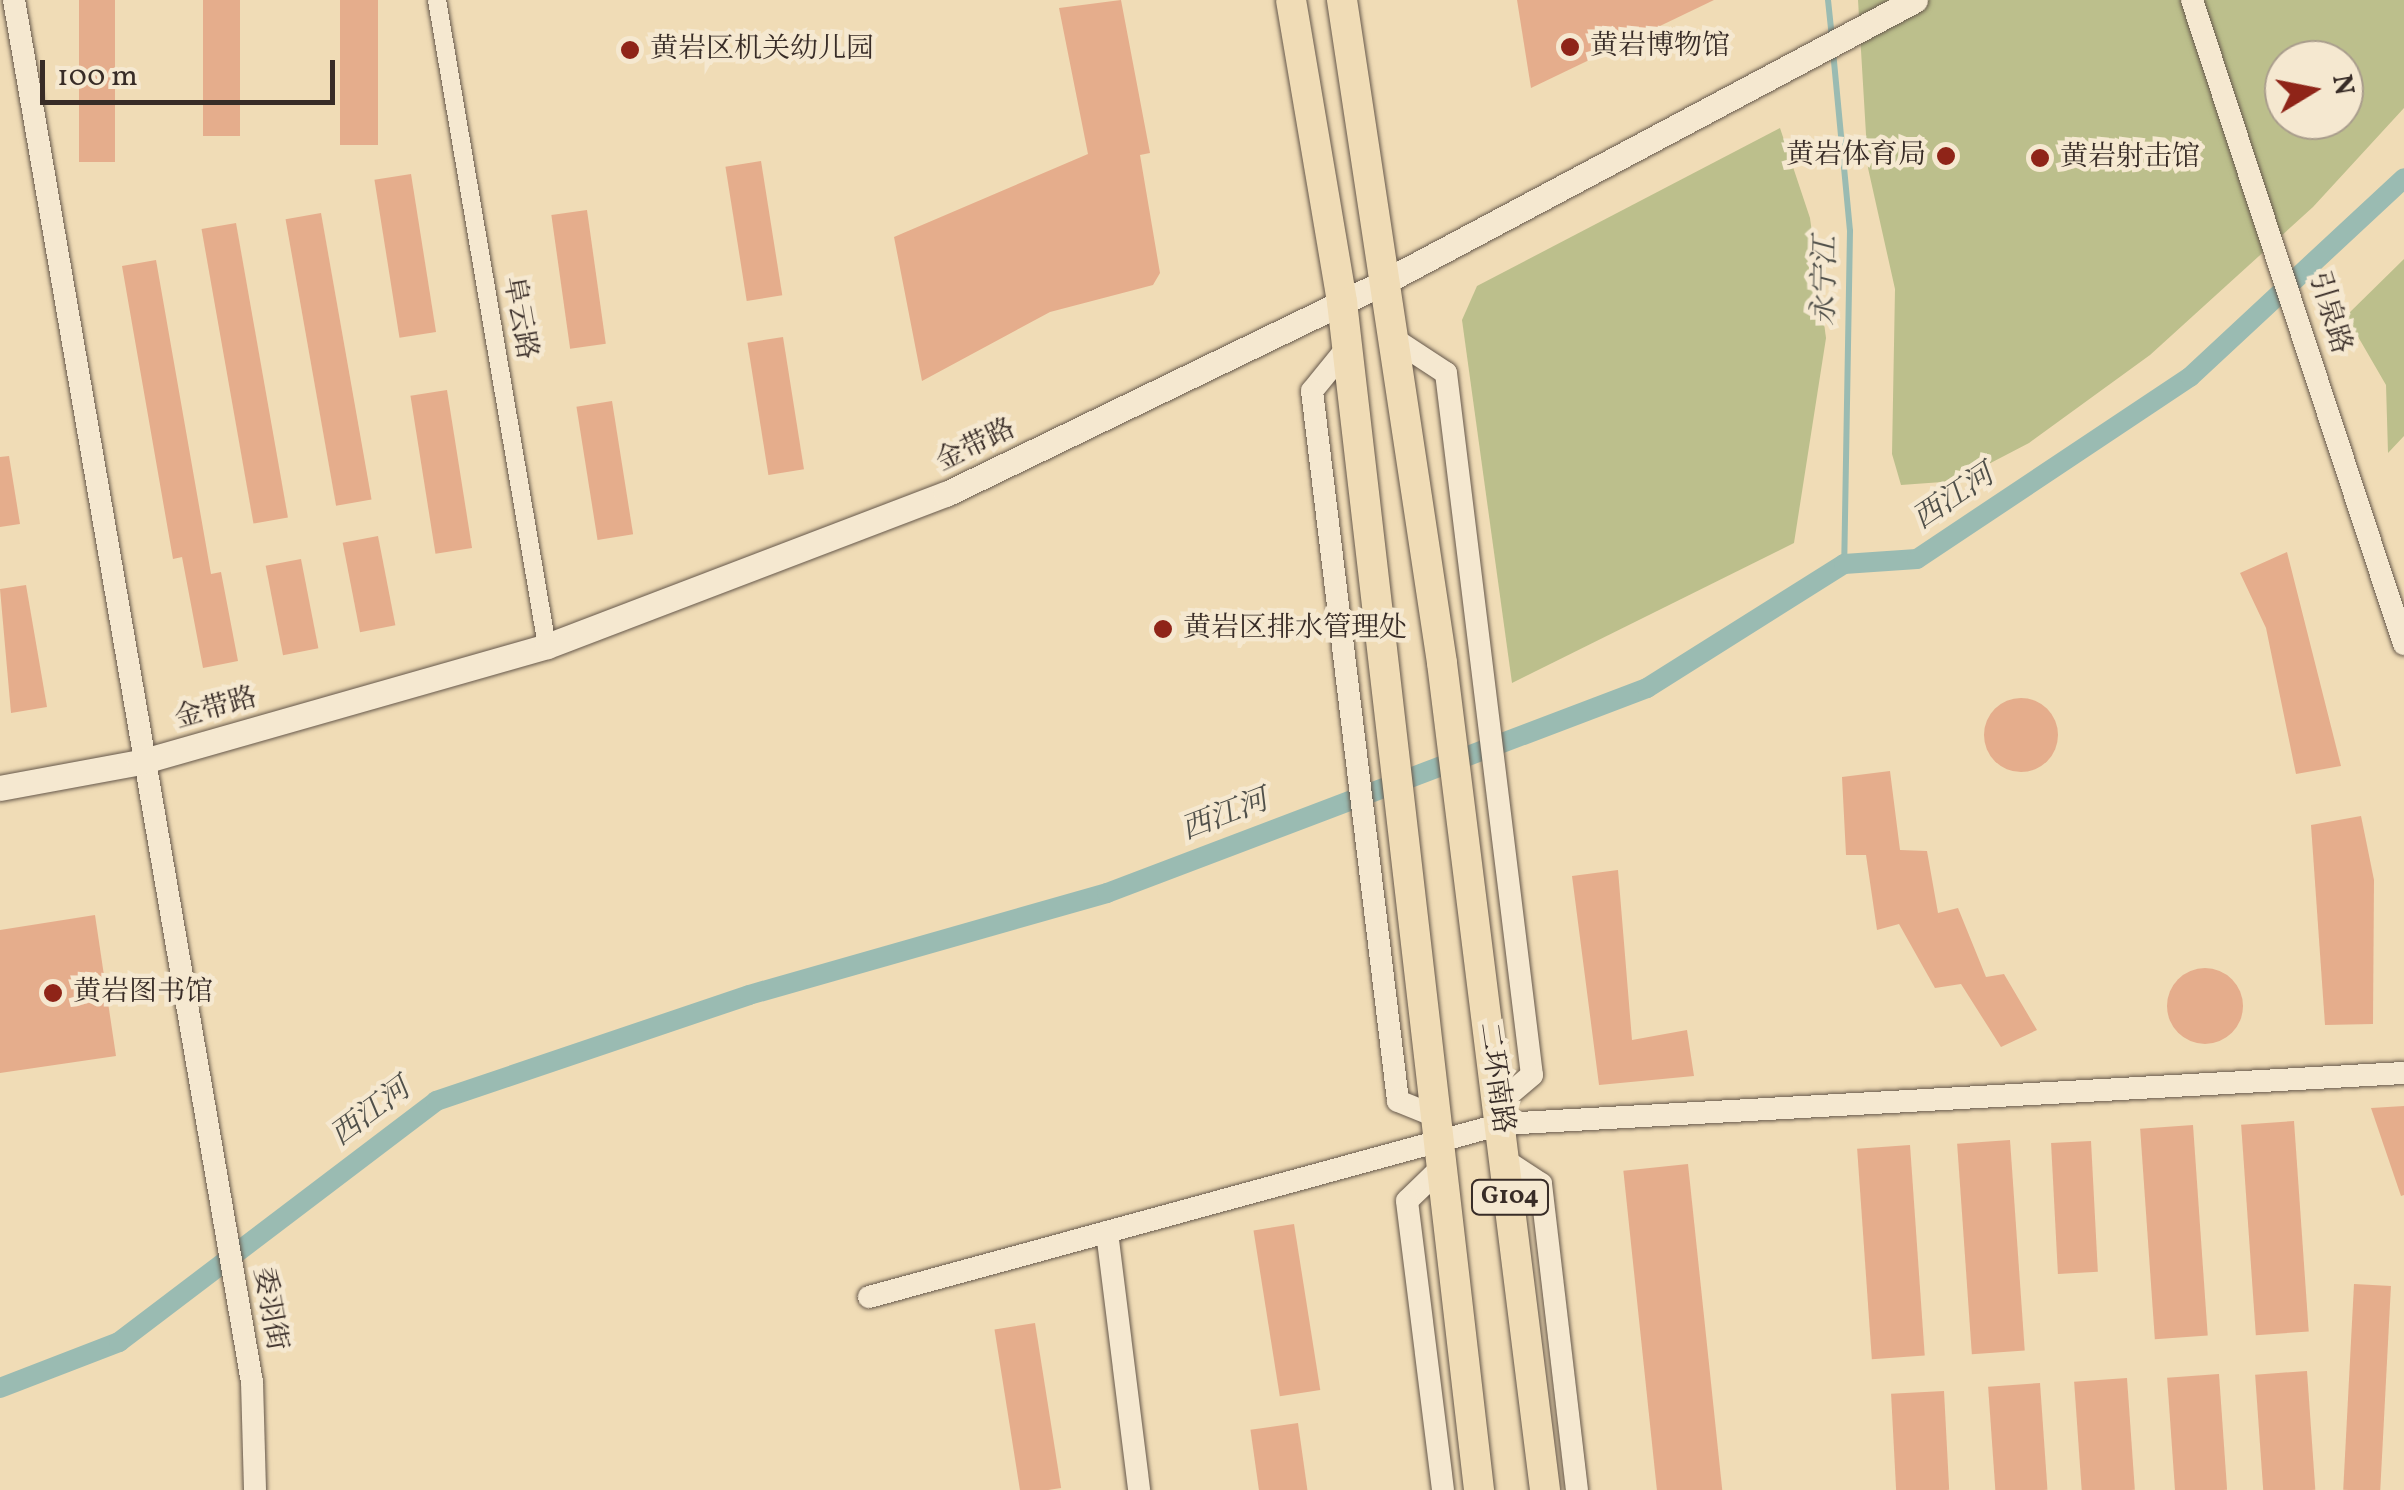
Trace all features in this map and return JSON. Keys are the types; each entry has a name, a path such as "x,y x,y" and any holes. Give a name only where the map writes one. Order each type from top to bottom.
{"highway":[{"path":"1291,0 1347,348"},
{"name":"二环南路","path":"1342,0 1442,663 1469,905 1500,1113 1546,1490"},
{"name":"G104","path":"1347,348 1418,919 1438,1142 1479,1490"}],"main road":[{"name":"金带路","path":"0,788 140,762 547,646 946,494 1386,281 1915,0"}],"street":[{"name":"委羽街","path":"14,0 140,762 252,1382 255,1490"},
{"name":"阜云路","path":"437,0 547,646"},
{"name":"引泉路","path":"2192,0 2276,239 2404,644"},
{"path":"1394,339 1446,372 1532,1075 1500,1113"},
{"path":"1347,348 1312,391 1398,1101 1438,1142"},
{"path":"869,1297 1438,1142 1500,1113 2404,1073"},
{"path":"1438,1142 1408,1201 1443,1490"},
{"path":"1506,1161 1541,1184 1578,1490"},
{"path":"1107,1232 1139,1490"}],"green space":[{"path":"1858,0 2404,0 2404,108 2313,207 2150,355 2029,443 1956,481 1901,485 1892,454 1895,289 1868,168"},
{"path":"1780,128 1810,218 1826,338 1794,543 1512,683 1462,320 1477,286"},
{"path":"2404,259 2404,436 2388,453 2386,385 2346,316"}],"building":[{"path":"79,0 115,0 115,162 79,162"},
{"path":"203,0 240,0 240,136 203,136"},
{"path":"340,0 378,0 378,145 340,145"},
{"path":"1121,0 1150,153 1140,155 1160,273 1153,285 1050,312 922,381 894,237 1088,154 1059,8"},
{"name":"黄岩博物馆","path":"1517,0 1714,0 1531,88"},
{"path":"761,161 782,295 747,301 725,167"},
{"path":"411,174 436,332 399,338 374,180"},
{"path":"587,210 606,344 570,349 551,215"},
{"path":"321,213 372,500 336,506 286,219"},
{"path":"236,223 288,517 253,524 202,229"},
{"path":"156,260 211,574 221,572 238,661 203,668 182,557 173,559 122,266"},
{"path":"783,337 804,469 768,475 747,343"},
{"path":"447,390 472,548 435,554 410,396"},
{"path":"612,401 633,534 598,540 576,407"},
{"path":"9,456 20,524 0,527 0,457"},
{"path":"378,536 395,625 360,632 343,543"},
{"path":"2287,552 2341,766 2296,774 2266,628 2240,573"},
{"path":"301,559 318,648 283,655 266,566"},
{"path":"26,585 47,707 11,713 0,589"},
{"path":"2021,698 2047,709 2058,735 2047,761 2021,772 1995,761 1984,735 1995,709"},
{"path":"1890,771 1900,850 1927,851 1938,913 1958,908 1986,977 2004,974 2037,1030 2001,1047 1961,984 1935,988 1899,924 1877,930 1866,855 1846,855 1842,777"},
{"path":"2361,816 2374,880 2373,1024 2325,1025 2311,825"},
{"path":"1618,870 1632,1040 1687,1030 1694,1076 1599,1085 1572,876"},
{"name":"黄岩图书馆","path":"95,915 116,1056 0,1073 0,930"},
{"path":"2205,968 2220,970 2232,979 2241,991 2241,1021 2232,1033 2220,1042 2205,1044 2190,1042 2178,1033 2169,1021 2167,1006 2169,991 2178,979 2190,970"},
{"path":"2404,1106 2404,1195 2401,1196 2371,1108"},
{"path":"2294,1121 2309,1331 2256,1335 2241,1125"},
{"path":"2193,1125 2208,1335 2155,1339 2140,1129"},
{"path":"2010,1140 2025,1350 1972,1354 1957,1144"},
{"path":"2091,1141 2098,1272 2058,1274 2051,1143"},
{"path":"1910,1145 1925,1355 1872,1359 1857,1149"},
{"path":"1688,1164 1722,1490 1657,1490 1623,1171"},
{"path":"1294,1224 1320,1390 1280,1396 1254,1230"},
{"path":"2354,1284 2391,1286 2380,1490 2343,1490"},
{"path":"1035,1323 1061,1488 1020,1490 995,1329"},
{"path":"2307,1371 2315,1490 2263,1490 2255,1375"},
{"path":"2219,1374 2227,1490 2175,1490 2167,1378"},
{"path":"2127,1378 2135,1490 2082,1490 2074,1382"},
{"path":"2040,1383 2047,1490 1995,1490 1988,1387"},
{"path":"1944,1391 1949,1490 1896,1490 1891,1394"},
{"path":"1298,1423 1307,1490 1259,1490 1250,1430"}],"waterway":[{"name":"永宁江","path":"1828,0 1832,39"},
{"name":"永宁江","path":"1833,51 1850,231 1844,564"},
{"name":"西江河","path":"0,1388 119,1342 436,1101 749,995 1107,893 1647,688 1844,564 1917,559 2190,377 2404,178"}],"place":[{"name":"黄岩博物馆","path":"1570,47"},
{"name":"黄岩区机关幼儿园","path":"630,50"},
{"name":"黄岩体育局","path":"1946,156"},
{"name":"黄岩射击馆","path":"2040,158"},
{"name":"黄岩区排水管理处","path":"1163,629"},
{"name":"黄岩图书馆","path":"53,993"}]}
